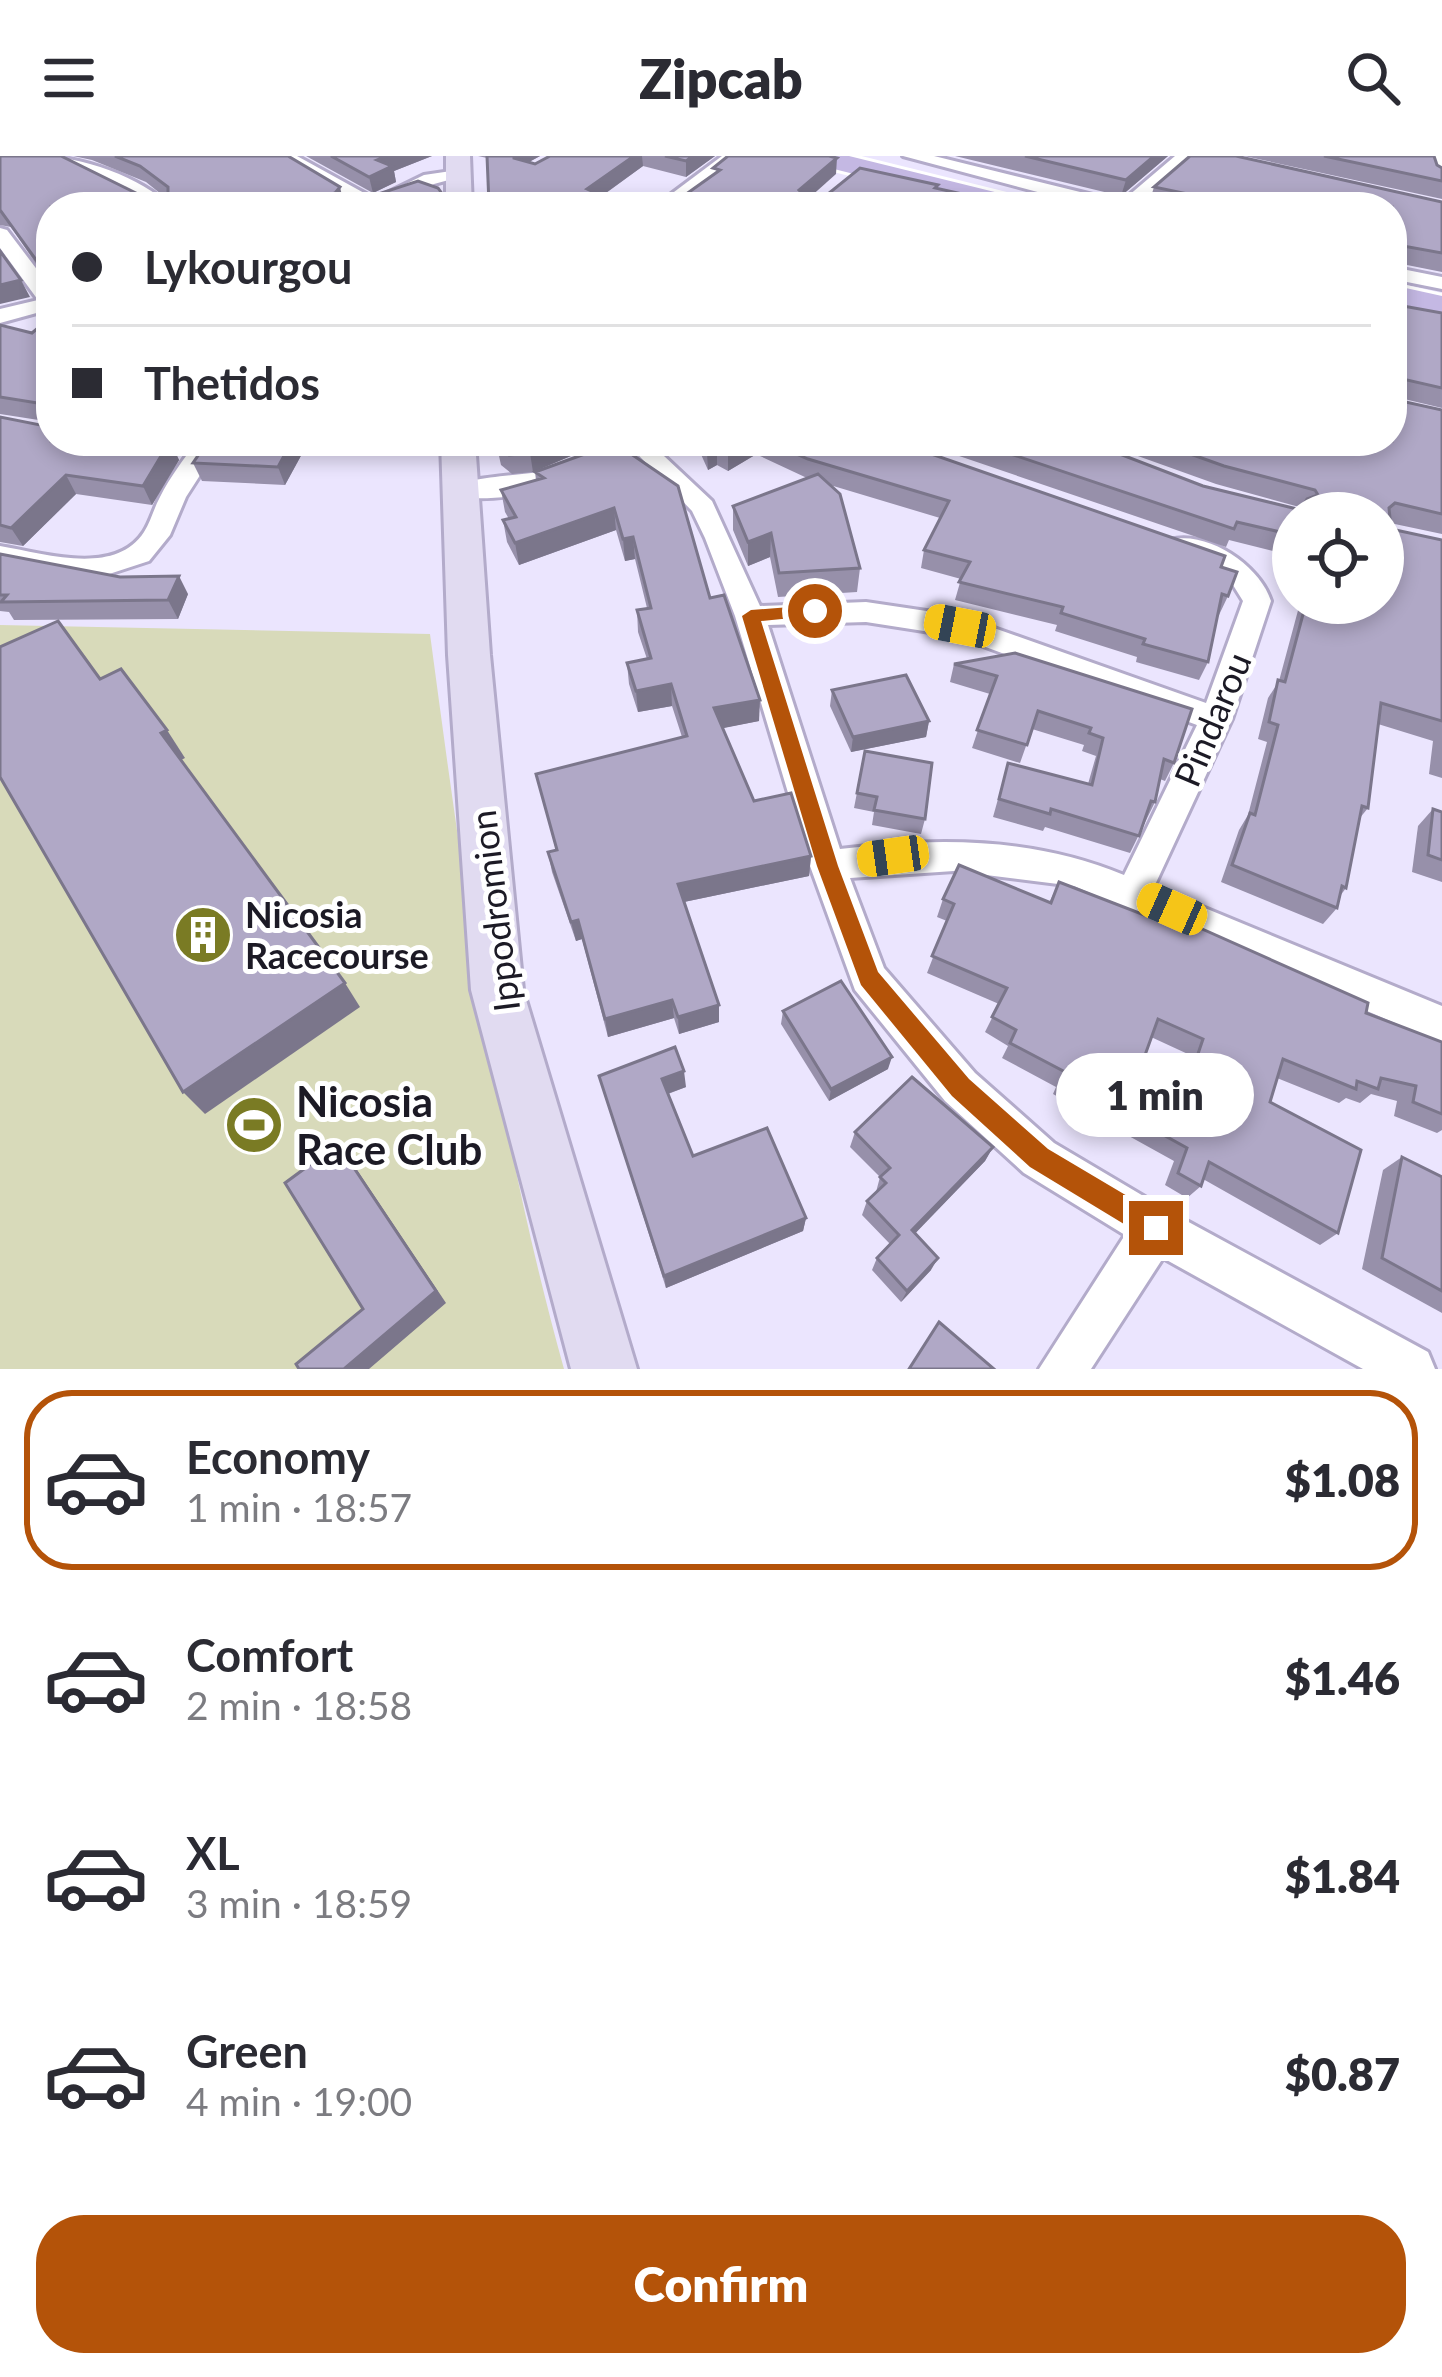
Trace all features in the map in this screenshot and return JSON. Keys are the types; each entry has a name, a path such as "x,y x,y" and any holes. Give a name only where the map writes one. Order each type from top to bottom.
{"main road":[{"path":"816,156 855,174 965,192"},
{"path":"1407,298 1442,306"}],"street":[{"path":"47,156 140,192"},
{"path":"284,156 346,192"},
{"path":"684,192 734,156"},
{"path":"996,192 1003,156"},
{"path":"1144,192 1186,156"},
{"path":"1436,156 1442,180"},
{"path":"914,157 985,192"},
{"path":"410,192 459,182"},
{"path":"1039,192 1052,192"},
{"path":"0,234 36,283"},
{"path":"1407,276 1442,283"},
{"path":"0,320 36,308"},
{"path":"1407,315 1442,323"},
{"path":"0,320 36,330"},
{"path":"0,555 80,566 106,566 134,557 153,540 200,456"},
{"name":"Ippodromion","path":"458,456 497,990 604,1369"},
{"path":"644,456 703,507 751,616 828,866 869,978 960,1087 1039,1158 1411,1369"},
{"path":"459,491 539,484 577,469"},
{"name":"Pindarou","path":"1133,892 1216,719 1254,616 1252,581 1228,563 1143,534"},
{"path":"751,616 866,612 960,626 1216,719"},
{"path":"828,866 938,852 982,854 1062,868 1133,892 1442,1025"},
{"path":"1063,1369 1156,1228"}],"green space":[{"name":"Nicosia Race Club","path":"0,625 430,634 469,912 501,1096 564,1369 0,1369"}],"building":[{"path":"0,156 61,156 134,192 36,192 36,260 0,210"},
{"path":"115,156 288,156 340,187 336,192 168,192 168,187 140,166"},
{"path":"331,156 387,156 377,160 392,166 369,177"},
{"path":"487,156 514,156 535,164 550,156 634,156 587,189 594,192 488,192"},
{"path":"728,156 837,158 801,192 689,192 720,170 713,168"},
{"path":"1025,156 1154,156 1126,180"},
{"path":"1190,156 1236,156 1397,192 1178,192 1154,187"},
{"path":"1324,156 1434,156 1442,168 1442,181"},
{"path":"860,168 938,185 935,188 953,192 830,192"},
{"path":"418,181 441,192 384,192"},
{"path":"1407,194 1442,202 1442,253 1407,247"},
{"path":"0,251 21,280 0,285"},
{"path":"1407,307 1442,313 1442,388 1407,380"},
{"path":"0,325 32,333 36,330 36,403 0,397"},
{"path":"1407,402 1442,410 1442,514 1404,505 1404,492 1315,490 1196,456 1407,456"},
{"path":"0,417 36,424 36,456 161,456 143,486 66,475 11,528 0,525"},
{"path":"198,456 284,456 278,467 193,463"},
{"path":"579,456 634,456 678,486 710,598 724,595 760,700 714,708 754,801 791,793 811,856 678,884 719,1005 678,1017 672,1000 605,1019 578,920 571,922 548,852 557,850 536,774 687,736 671,684 636,691 627,663 651,658 637,610 651,608 633,537 623,539 614,508 515,543 503,520 516,517 501,490 544,478 535,472"},
{"path":"801,456 937,456 1225,556 1221,567 1237,572 1228,596 1222,594 1208,662 1061,613 1063,607 959,582 970,562 924,550 949,501"},
{"path":"1017,456 1125,456 1203,486 1272,503 1272,530 1237,522 1234,529"},
{"path":"818,474 840,494 860,568 779,573 771,533 748,542 733,506"},
{"path":"1404,532 1442,540 1442,721 1381,703 1368,808 1362,806 1346,888 1342,886 1337,908 1232,865 1250,813 1255,815 1278,725 1269,722 1278,680 1285,682 1300,624 1404,624"},
{"path":"0,554 120,577 179,576 168,600 1,602 7,595 0,595"},
{"path":"58,621 100,679 121,669 167,730 161,733 345,983 183,1092 0,777 0,647"},
{"path":"1015,653 1192,709 1174,763 1164,759 1155,802 1151,801 1139,836 1051,809 1050,814 999,799 1008,763 1092,785 1103,738 1089,733 1091,728 1038,711 1027,745 977,730 997,676 954,664"},
{"path":"906,675 929,721 853,737 832,690"},
{"path":"865,751 932,763 925,819 874,810 877,797 857,793"},
{"path":"1433,809 1442,812 1442,860 1428,855"},
{"path":"959,865 1051,903 1059,882 1152,918 1155,908 1368,1003 1366,1013 1442,1042 1442,1114 1413,1102 1416,1086 1381,1078 1378,1089 1357,1081 1356,1089 1283,1059 1270,1102 1361,1150 1338,1233 1209,1162 1201,1186 1178,1173 1187,1148 1062,1079 1065,1072 1010,1043 1016,1030 992,1017 1007,988 932,956 954,904 943,899","holes":["1158,1019 1203,1039 1185,1092 1140,1069"]},
{"path":"841,981 892,1057 831,1089 783,1011"},
{"path":"675,1047 684,1071 662,1079 693,1156 767,1128 806,1218 664,1276 599,1076"},
{"path":"912,1077 993,1147 912,1230 938,1258 907,1291 877,1258 899,1235 867,1201 886,1183 880,1177 890,1168 855,1132"},
{"path":"338,1144 436,1291 344,1369 299,1369 296,1364 363,1309 285,1183"},
{"path":"1402,1157 1442,1177 1442,1291 1382,1258"},
{"path":"939,1322 994,1369 909,1369"}],"place":[{"name":"Nicosia Racecourse","path":"203,935"},
{"name":"Nicosia Race Club","path":"254,1125"}],"route":[{"path":"815,611 751,616 828,866 869,978 960,1087 1039,1158 1156,1228"}]}
